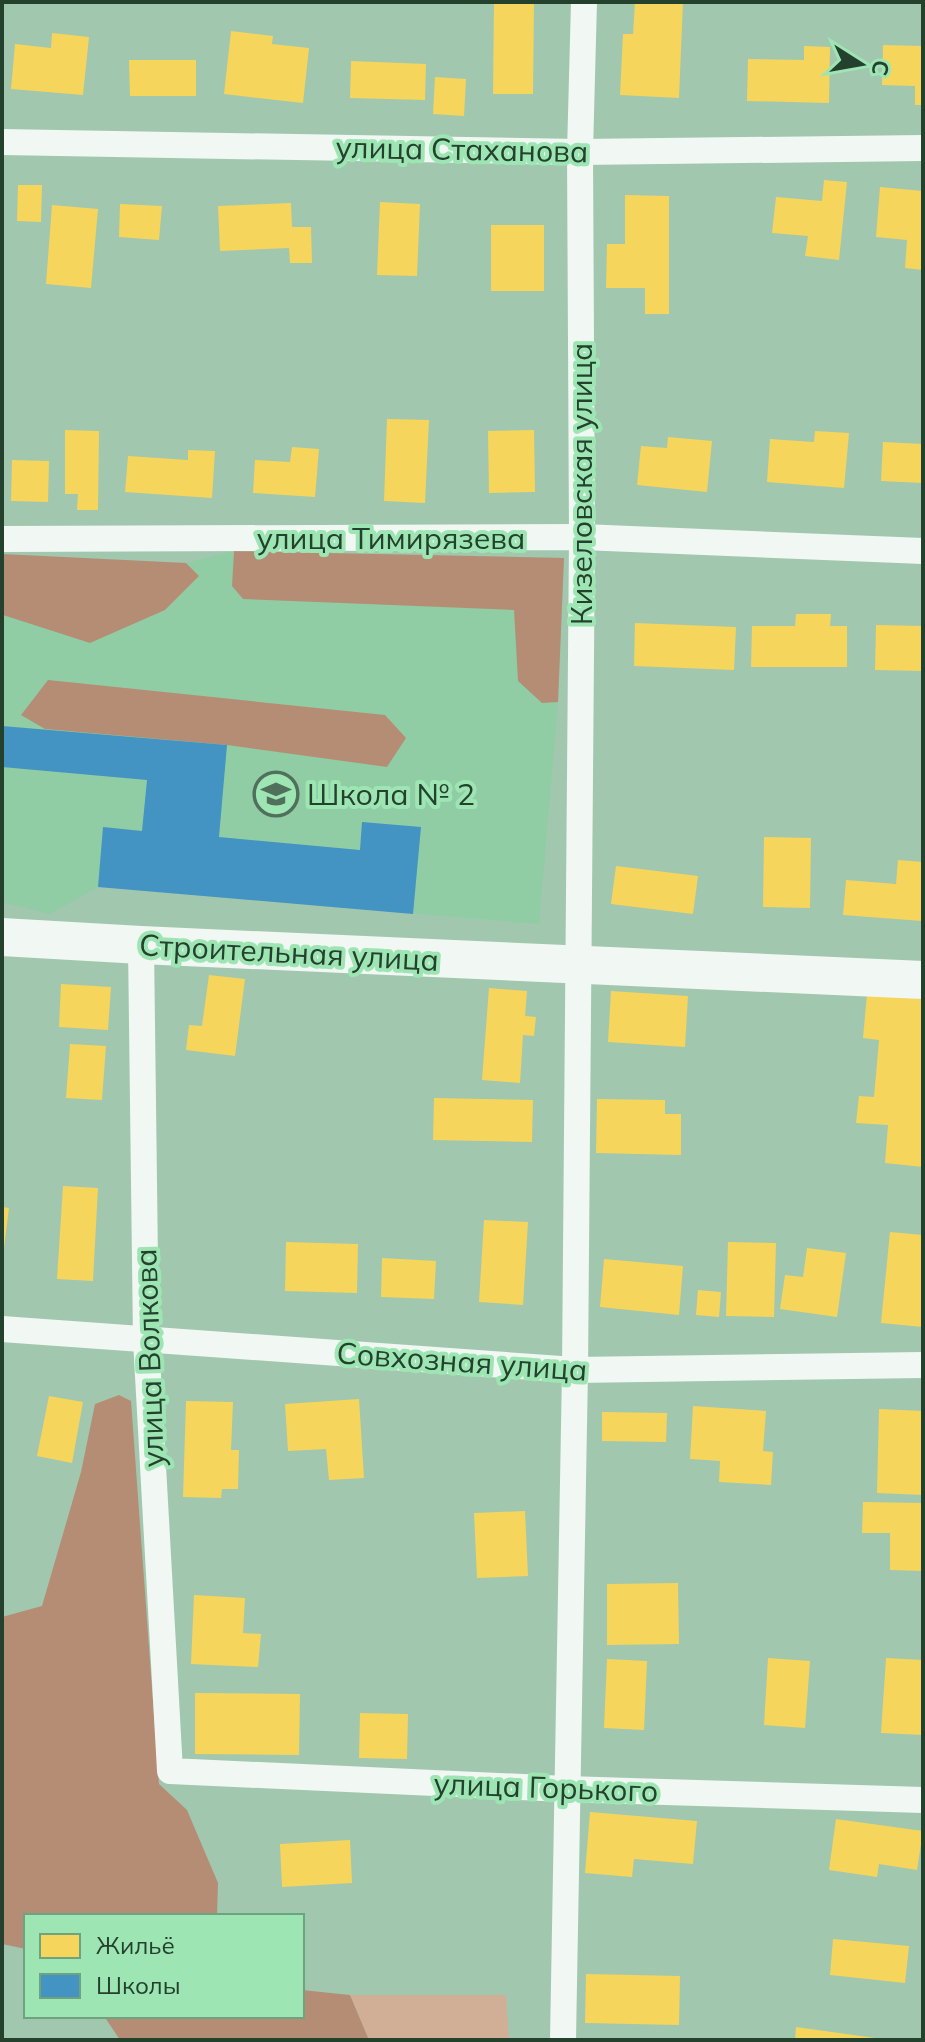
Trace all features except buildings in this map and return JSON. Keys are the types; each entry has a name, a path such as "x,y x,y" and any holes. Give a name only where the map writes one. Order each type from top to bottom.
{"street":[{"name":"Кизеловская улица","path":"563,2040 575,1370 582,537 580,152 584,2"},
{"name":"улица Стаханова","path":"2,142 580,152 923,148"},
{"name":"улица Тимирязева","path":"2,539 582,537 923,551"},
{"name":"Строительная улица","path":"2,937 923,980"},
{"name":"улица Волкова","path":"141,945 146,1340 170,1771"},
{"name":"Совхозная улица","path":"2,1329 575,1370 923,1365"},
{"name":"улица Горького","path":"170,1771 566,1789 923,1800"}],"shaded area":[{"name":"Школа № 2","path":"234,551 564,558 558,702 539,924 98,887 50,914 2,902 2,554 186,563"},
{"path":"234,551 564,558 558,702 542,703 518,681 514,610 243,599 232,586"},
{"path":"2,554 186,563 199,576 165,610 90,643 3,615"},
{"path":"48,680 385,715 406,738 387,767 227,745 45,729 21,715"},
{"path":"119,1395 131,1401 159,1784 187,1810 218,1883 217,1914 24,1914 24,1949 2,1944 2,1617 42,1606 81,1472 95,1404"},
{"path":"304,1990 350,1995 369,2040 120,2040 105,2018 304,2018"},
{"path":"350,1995 506,1995 509,2040 369,2040"}],"place":[{"name":"Школа № 2","path":"276,794"}]}
